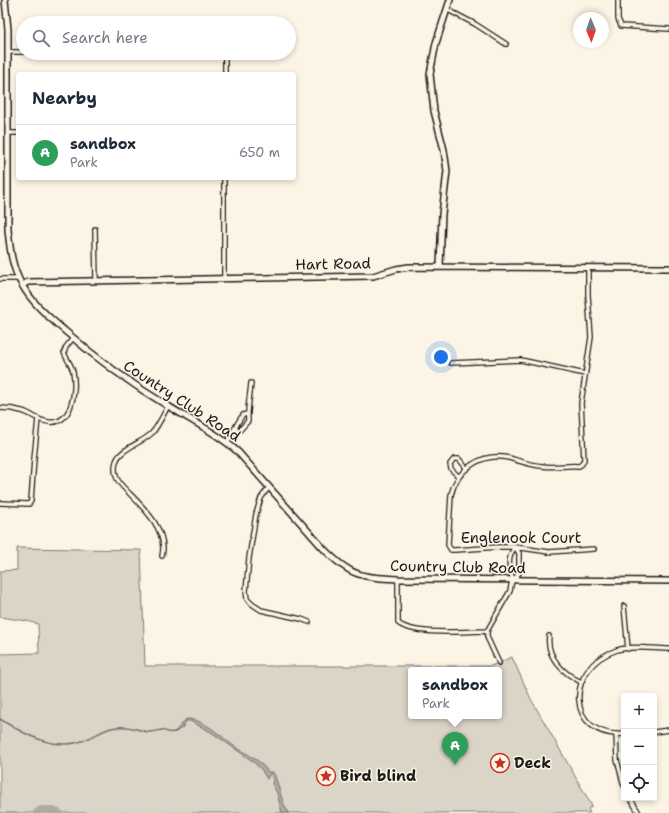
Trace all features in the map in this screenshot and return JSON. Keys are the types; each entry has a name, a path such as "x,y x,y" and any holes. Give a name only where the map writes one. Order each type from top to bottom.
{"main road":[{"name":"Country Club Road","path":"5,0 9,52 8,230 13,264 22,285 39,309 73,338 132,384 228,442 337,563 353,573 370,577 398,579 669,581"},
{"path":"440,267 442,214 447,171 444,150 434,111 430,74 436,43 450,0"},
{"name":"Hart Road","path":"22,285 28,282 96,280 373,276 396,269 409,267 669,268"}],"street":[{"path":"618,0 618,19 621,26 669,29"},
{"path":"448,10 475,24 506,44"},
{"path":"9,52 16,52"},
{"path":"225,60 225,72"},
{"path":"8,133 16,133"},
{"path":"224,180 224,278"},
{"path":"95,229 96,280"},
{"path":"467,469 459,459 454,459 450,464 451,469 459,477 467,469 481,460 496,457 508,458 528,464 550,467 579,466 582,464 584,460 584,446 581,403 591,337 588,268"},
{"path":"0,279 19,279"},
{"path":"0,408 22,411 48,422 60,420 64,417 71,408 74,373 72,366 64,352 73,338"},
{"path":"451,363 521,360 585,374"},
{"path":"235,430 240,430 248,421 247,414 250,406 251,383"},
{"path":"162,556 163,544 154,522 147,512 119,482 115,471 117,460 122,452 143,440 153,432 168,406"},
{"path":"228,442 235,430 235,426 243,415 247,414"},
{"path":"0,503 29,504 31,501 38,419"},
{"name":"Englenook Court","path":"459,477 451,495 449,548 451,550 514,547 549,552 594,549"},
{"path":"269,487 261,498 256,514 250,551 246,592 247,599 261,610 303,619 309,622"},
{"path":"499,663 487,637 487,631 510,591 513,580 519,573 519,553 514,547 510,553 510,573 513,580"},
{"path":"398,579 398,623 407,628 422,631 487,631"},
{"path":"624,606 628,648"},
{"path":"549,636 549,647 557,664 566,673 582,682"},
{"path":"621,734 607,733 597,729 586,719 581,710 579,687 589,669 601,658 613,652 628,648 669,649"},
{"path":"657,732 669,730"},
{"path":"616,734 617,760 621,775"},
{"path":"632,801 639,813"}],"shaded area":[{"path":"17,548 141,550 145,666 491,666 512,657 531,699 592,806 588,809 590,813 60,813 49,809 40,809 36,813 0,813 0,654 39,653 38,624 0,617 0,571 17,570"},
{"path":"186,719 206,725 234,746 257,760 268,772 273,772 289,813 282,813 277,793 272,784 273,778 271,774 267,779 261,769 251,760 211,732 190,721 186,721 182,728 175,732"}],"waterway":[{"path":"0,719 31,736 54,743 66,744 78,742 116,727 129,727 150,732 162,730 171,733 177,731"},
{"path":"37,813 41,810 49,810 59,813"}],"place":[{"name":"Deck","path":"500,763"},
{"name":"sandbox","path":"455,765"},
{"name":"Bird blind","path":"326,776"}]}
